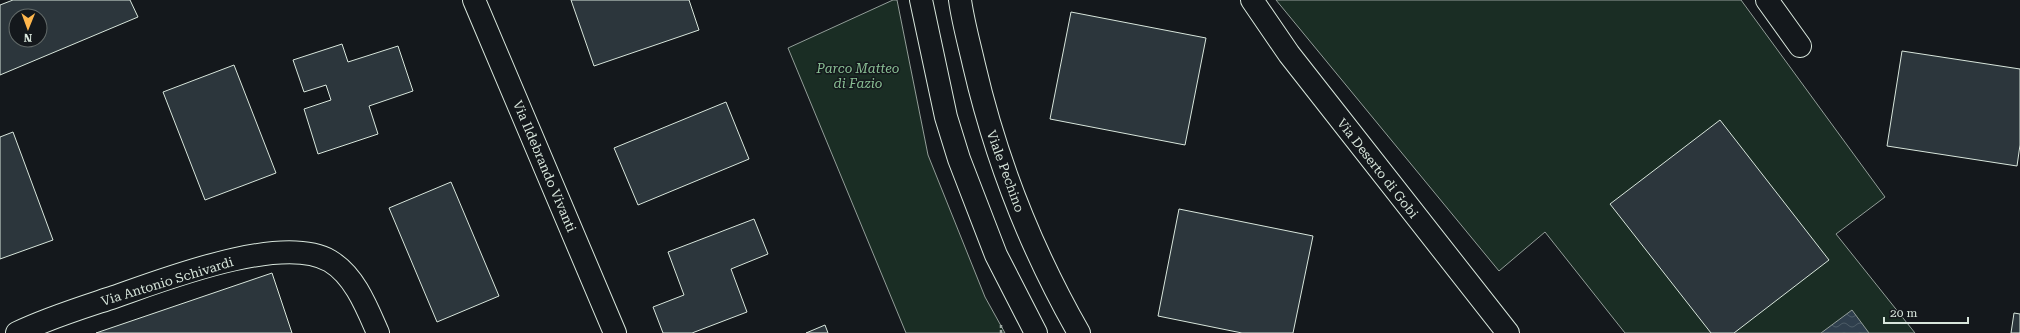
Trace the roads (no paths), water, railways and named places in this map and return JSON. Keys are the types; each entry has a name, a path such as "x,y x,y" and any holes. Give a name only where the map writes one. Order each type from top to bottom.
{"street":[{"name":"Via Ildebrando Vivanti","path":"474,0 615,333"},
{"path":"921,0 934,68 946,117 959,159 999,261 1036,333"},
{"name":"Viale Pechino","path":"960,0 983,104 1004,172 1035,249 1079,333"},
{"name":"Via Deserto di Gobi","path":"1252,0 1289,54 1508,333"},
{"path":"1767,0 1800,46"},
{"name":"Via Antonio Schivardi","path":"17,333 42,322 192,270 247,257 289,254 326,259 337,266 360,295 378,333"}],"water":[{"path":"1852,310 1869,333 1821,333"}],"park label":[{"name":"Parco Matteo di Fazio","path":"858,76"}]}
